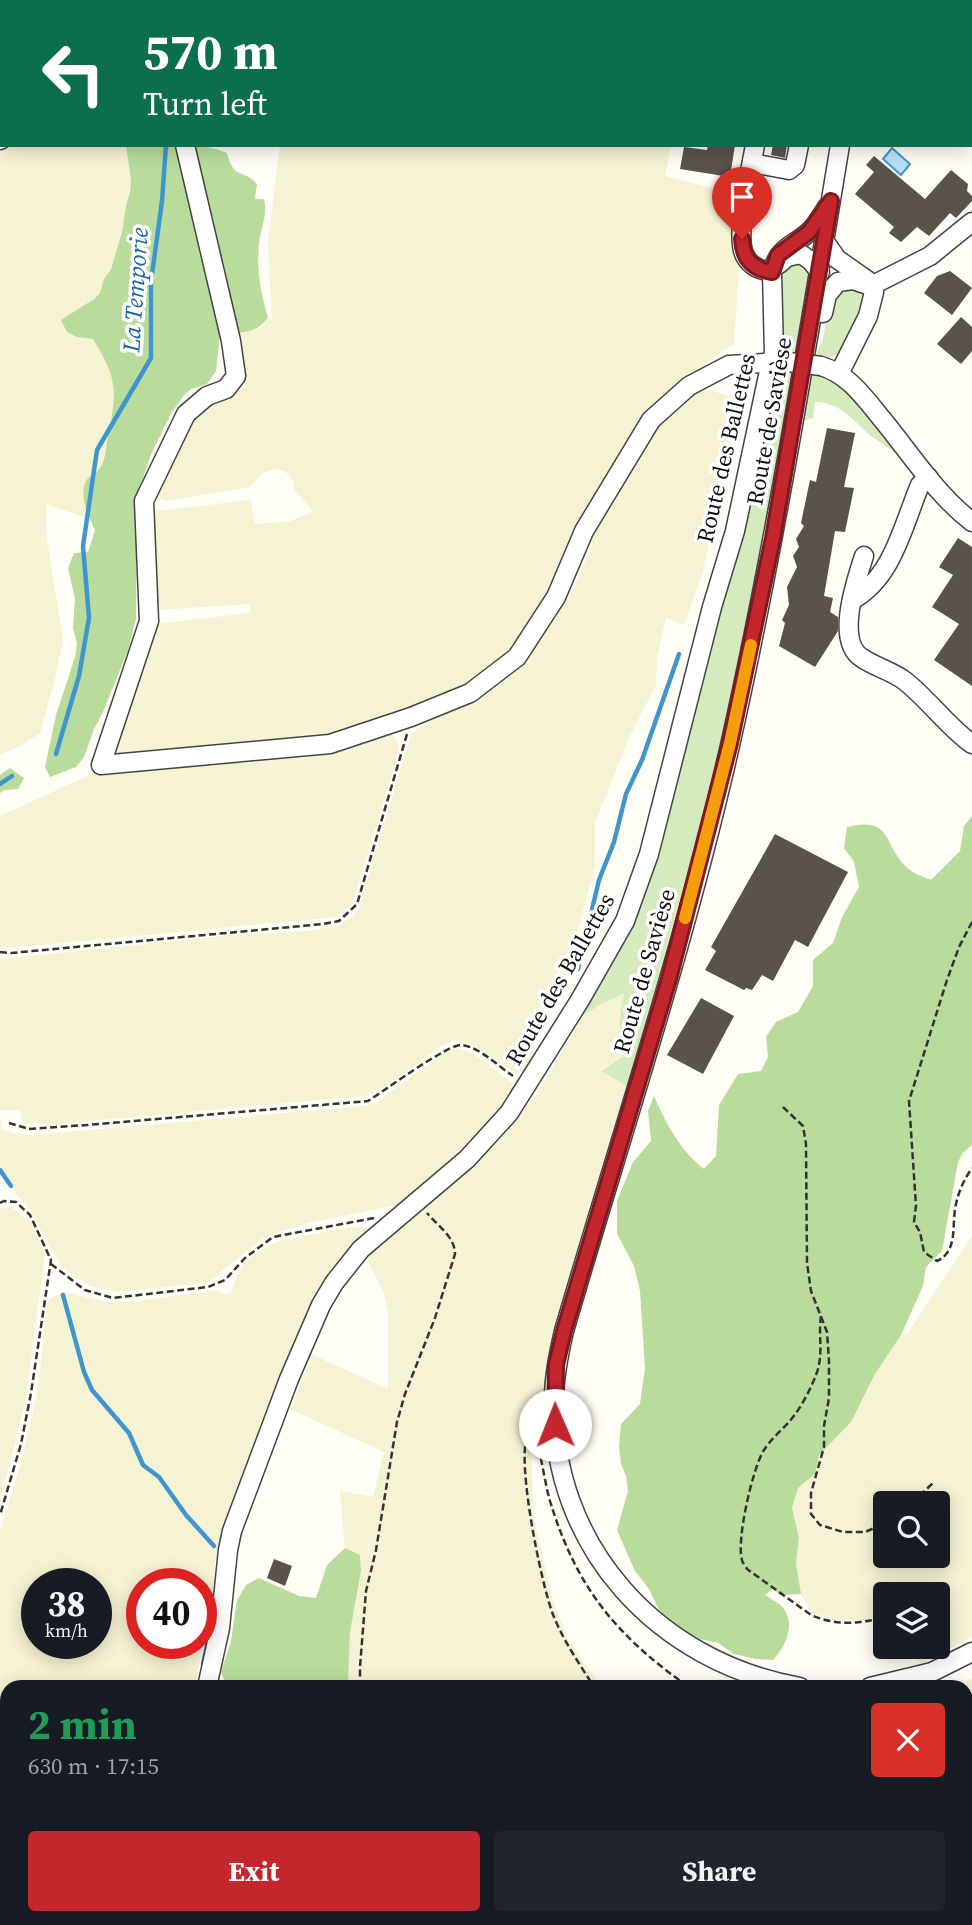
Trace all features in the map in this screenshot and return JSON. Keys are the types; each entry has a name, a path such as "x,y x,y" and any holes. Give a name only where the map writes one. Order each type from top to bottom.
{"street":[{"path":"185,147 231,341 236,376 226,389 206,396 186,414 144,501 149,621 101,765 330,744 413,716 470,693 517,657 556,597 584,531 651,420 689,386 729,365 780,362 821,366 839,374 867,400 946,498 972,522"},
{"path":"772,272 761,271 750,264 743,253 741,225 753,154 789,170 795,165 799,147"},
{"name":"Route de Savièse","path":"767,1680 705,1656 657,1625 620,1587 601,1560 573,1506 562,1466 555,1418 556,1365 669,979 730,743 773,538 841,147"},
{"path":"772,272 778,255 809,232 831,201"},
{"path":"808,345 821,320 831,288 847,279 871,286 930,256 972,222"},
{"path":"825,242 844,266 861,276 874,292 872,305 839,374"},
{"path":"772,272 787,257 794,254 806,257 820,272"},
{"name":"Route des Ballettes","path":"209,1680 220,1628 232,1531 289,1379 321,1305 334,1283 361,1250 486,1141 509,1113 610,951 642,879 712,607 780,362 774,353 772,272"},
{"path":"852,600 863,594 886,568 920,485 928,477"},
{"path":"864,556 852,600 848,633 850,645 855,652 904,681 972,744"},
{"path":"899,1680 932,1672 972,1652"}],"path":[{"path":"0,952 340,921 357,904 413,716"},
{"path":"972,922 947,980 909,1101 916,1206 914,1222 924,1252 937,1261 944,1258 951,1247 955,1207 962,1183 972,1168"},
{"path":"9,1122 29,1129 368,1101 400,1082 435,1055 453,1045 461,1044 474,1049 528,1084"},
{"path":"783,1107 803,1126 806,1144 807,1263 811,1291 829,1348 829,1398 824,1426 824,1447 811,1493 811,1514 820,1525 843,1532 865,1532 873,1529"},
{"path":"360,1680 365,1602 397,1422 405,1394 427,1342 455,1254 449,1237 418,1201"},
{"path":"0,1203 16,1202 30,1215 51,1260 26,1418 0,1515"},
{"path":"51,1264 85,1290 113,1298 208,1287 225,1280 245,1258 273,1237 370,1217 380,1217 390,1224"},
{"path":"821,1316 821,1356 816,1375 793,1417 762,1452 756,1467 740,1547 742,1561 747,1569 820,1619 844,1624 873,1619"},
{"path":"555,1418 536,1425 530,1430 526,1440 531,1513 544,1584 553,1614 566,1643 590,1680"},
{"path":"925,1491 933,1483"}],"shaded area":[{"path":"126,147 131,180 115,257 100,293 83,307 78,337 93,338 109,364 116,397 105,455 99,471 89,477 84,496 89,519 47,504 46,533 63,639 55,679 40,733 0,755 0,149"},
{"path":"280,147 671,147 665,176 738,195 734,231 734,252 739,268 734,344 707,362 705,370 675,390 530,633 513,654 470,687 339,734 305,741 115,755 111,749 154,624 250,613 250,604 156,610 153,516 156,511 251,500 255,524 291,521 313,511 295,491 293,481 286,472 277,469 262,473 250,487 167,501 159,499 156,493 191,414 245,388 235,333 262,327 268,317 272,321 268,241"},
{"path":"707,389 737,399 739,408 702,574 684,625 666,618 657,656 656,685 629,738 595,823 595,865 560,999 547,1002 526,1071 515,1073 471,1044 455,1040 441,1046 389,1084 365,1096 57,1124 26,1124 22,1122 20,1110 0,1110 0,959 223,936 308,931 338,926 354,915 359,908 411,734 443,707 517,661 527,659 565,593 574,587 592,545 590,536 664,414 682,399"},
{"path":"389,729 399,745 395,765 352,904 336,917 0,949 0,816 96,772"},
{"path":"625,994 619,1016 624,1056 601,1070 627,1086 549,1352 544,1404 534,1404 520,1437 531,1450 534,1520 554,1604 568,1639 596,1680 348,1680 350,1632 361,1571 360,1555 345,1548 340,1491 373,1497 384,1452 290,1409 313,1355 388,1389 388,1311 383,1291 366,1257 459,1179 497,1143 537,1094 583,1016 601,1004"},
{"path":"455,1048 468,1051 486,1063 514,1085 516,1093 469,1147 397,1205 308,1223 275,1233 262,1239 207,1283 119,1292 90,1286 59,1263 30,1211 15,1194 13,1183 0,1167 0,1118 2,1129 31,1135 364,1106 377,1102 441,1055"},
{"path":"11,1207 31,1222 45,1254 26,1398 0,1501 0,1209"},
{"path":"352,1227 367,1228 351,1253 215,1560 215,1568 126,1568 126,1659 200,1659 196,1680 0,1680 0,1532 37,1395 48,1301 65,1292 107,1302 219,1290 222,1294 229,1294 248,1258 286,1239"},
{"path":"972,1236 972,1637 950,1648 950,1582 873,1582 873,1620 837,1620 811,1613 801,1594 796,1563 799,1538 792,1508 798,1488 815,1474 819,1455 863,1400 875,1374 901,1335 908,1333"}],"green space":[{"path":"126,147 207,147 227,153 236,171 257,184 255,199 264,199 265,216 258,262 268,317 253,330 220,335 216,371 207,384 185,394 172,412 152,452 137,495 136,619 128,650 84,757 76,767 50,777 45,767 56,715 77,644 73,628 75,599 68,568 74,553 88,552 95,530 87,511 83,490 88,478 99,470 104,460 114,396 111,375 93,339 77,337 67,332 61,320 100,293 104,279 111,269 122,232 131,180"},
{"path":"802,261 811,275 798,354 790,350 781,328 780,298 786,263"},
{"path":"842,287 856,289 862,293 856,326 848,343 838,354 827,358 816,355 823,338 830,301"},
{"path":"789,371 795,372 786,423 725,723 682,891 627,1086 601,1071 624,1056 619,1024 624,994 583,1016 630,925 773,390 780,376"},
{"path":"811,374 827,377 846,389 905,458 871,436 832,405 815,402 813,418 804,421"},
{"path":"10,768 24,778 18,789 0,793 0,775"},
{"path":"972,816 972,1145 958,1162 942,1251 926,1267 923,1286 901,1335 875,1374 851,1422 819,1455 815,1474 798,1488 792,1508 799,1538 796,1563 801,1594 780,1595 773,1589 765,1595 779,1604 788,1617 788,1632 783,1647 773,1660 734,1654 718,1643 700,1639 681,1630 659,1610 649,1589 635,1571 617,1530 628,1491 619,1446 621,1424 640,1404 645,1368 640,1291 634,1266 617,1234 617,1201 633,1162 651,1141 648,1111 654,1096 675,1136 696,1162 704,1169 716,1156 719,1105 738,1074 761,1071 768,1057 766,1037 776,1022 798,1012 813,986 813,960 833,943 842,917 859,887 854,862 844,848 847,827 862,824 881,830 901,861 912,871 931,880 960,851 964,826"},
{"path":"345,1548 360,1555 361,1571 350,1632 348,1680 224,1680 221,1672 231,1641 237,1600 246,1585 259,1578 299,1596 316,1598 327,1565"}],"water":[{"path":"892,148 910,164 901,175 883,159"}],"building":[{"path":"684,147 707,150 708,147 735,147 730,177 680,169"},
{"path":"773,147 787,147 785,158 771,155"},
{"path":"874,156 925,199 951,170 968,184 967,191 972,196 972,201 956,218 950,213 929,236 917,227 901,242 889,233 894,227 855,194 874,172 866,165"},
{"path":"950,271 972,288 952,315 924,293 937,276"},
{"path":"961,317 972,327 972,351 961,364 937,344"},
{"path":"827,428 855,433 844,487 854,488 845,532 835,531 824,596 833,598 830,612 838,617 838,631 815,667 779,646 785,623 782,620 789,605 787,587 797,567 793,556 799,547 796,539 804,526 801,523 810,480 816,482"},
{"path":"958,538 972,547 972,686 934,660 959,624 932,607 953,575 939,567"},
{"path":"775,834 848,872 808,947 795,940 773,981 762,975 752,990 744,990 705,970 716,951 711,947"},
{"path":"701,998 734,1016 703,1074 667,1055"},
{"path":"274,1559 292,1566 285,1586 267,1578"}],"waterway":[{"name":"La Temporie","path":"56,754 79,676 89,618 83,546 97,450 151,358 151,282 166,147"},
{"path":"578,969 599,880 614,842 626,794 642,760 679,654"},
{"name":"La Temporie","path":"0,784 12,776"},
{"name":"La Temporie","path":"0,1170 11,1186"},
{"name":"La Temporie","path":"63,1295 84,1372 92,1390 129,1433 143,1465 159,1477 186,1515 214,1546"},
{"name":"La Temporie","path":"203,1664 204,1659"}],"slow traffic":[{"path":"685,918 730,743 751,645"}],"route":[{"path":"555,1425 556,1365 564,1331 669,979 730,743 773,538 831,201 809,232 778,255 772,272 761,271 750,264 743,253 742,239"}]}
